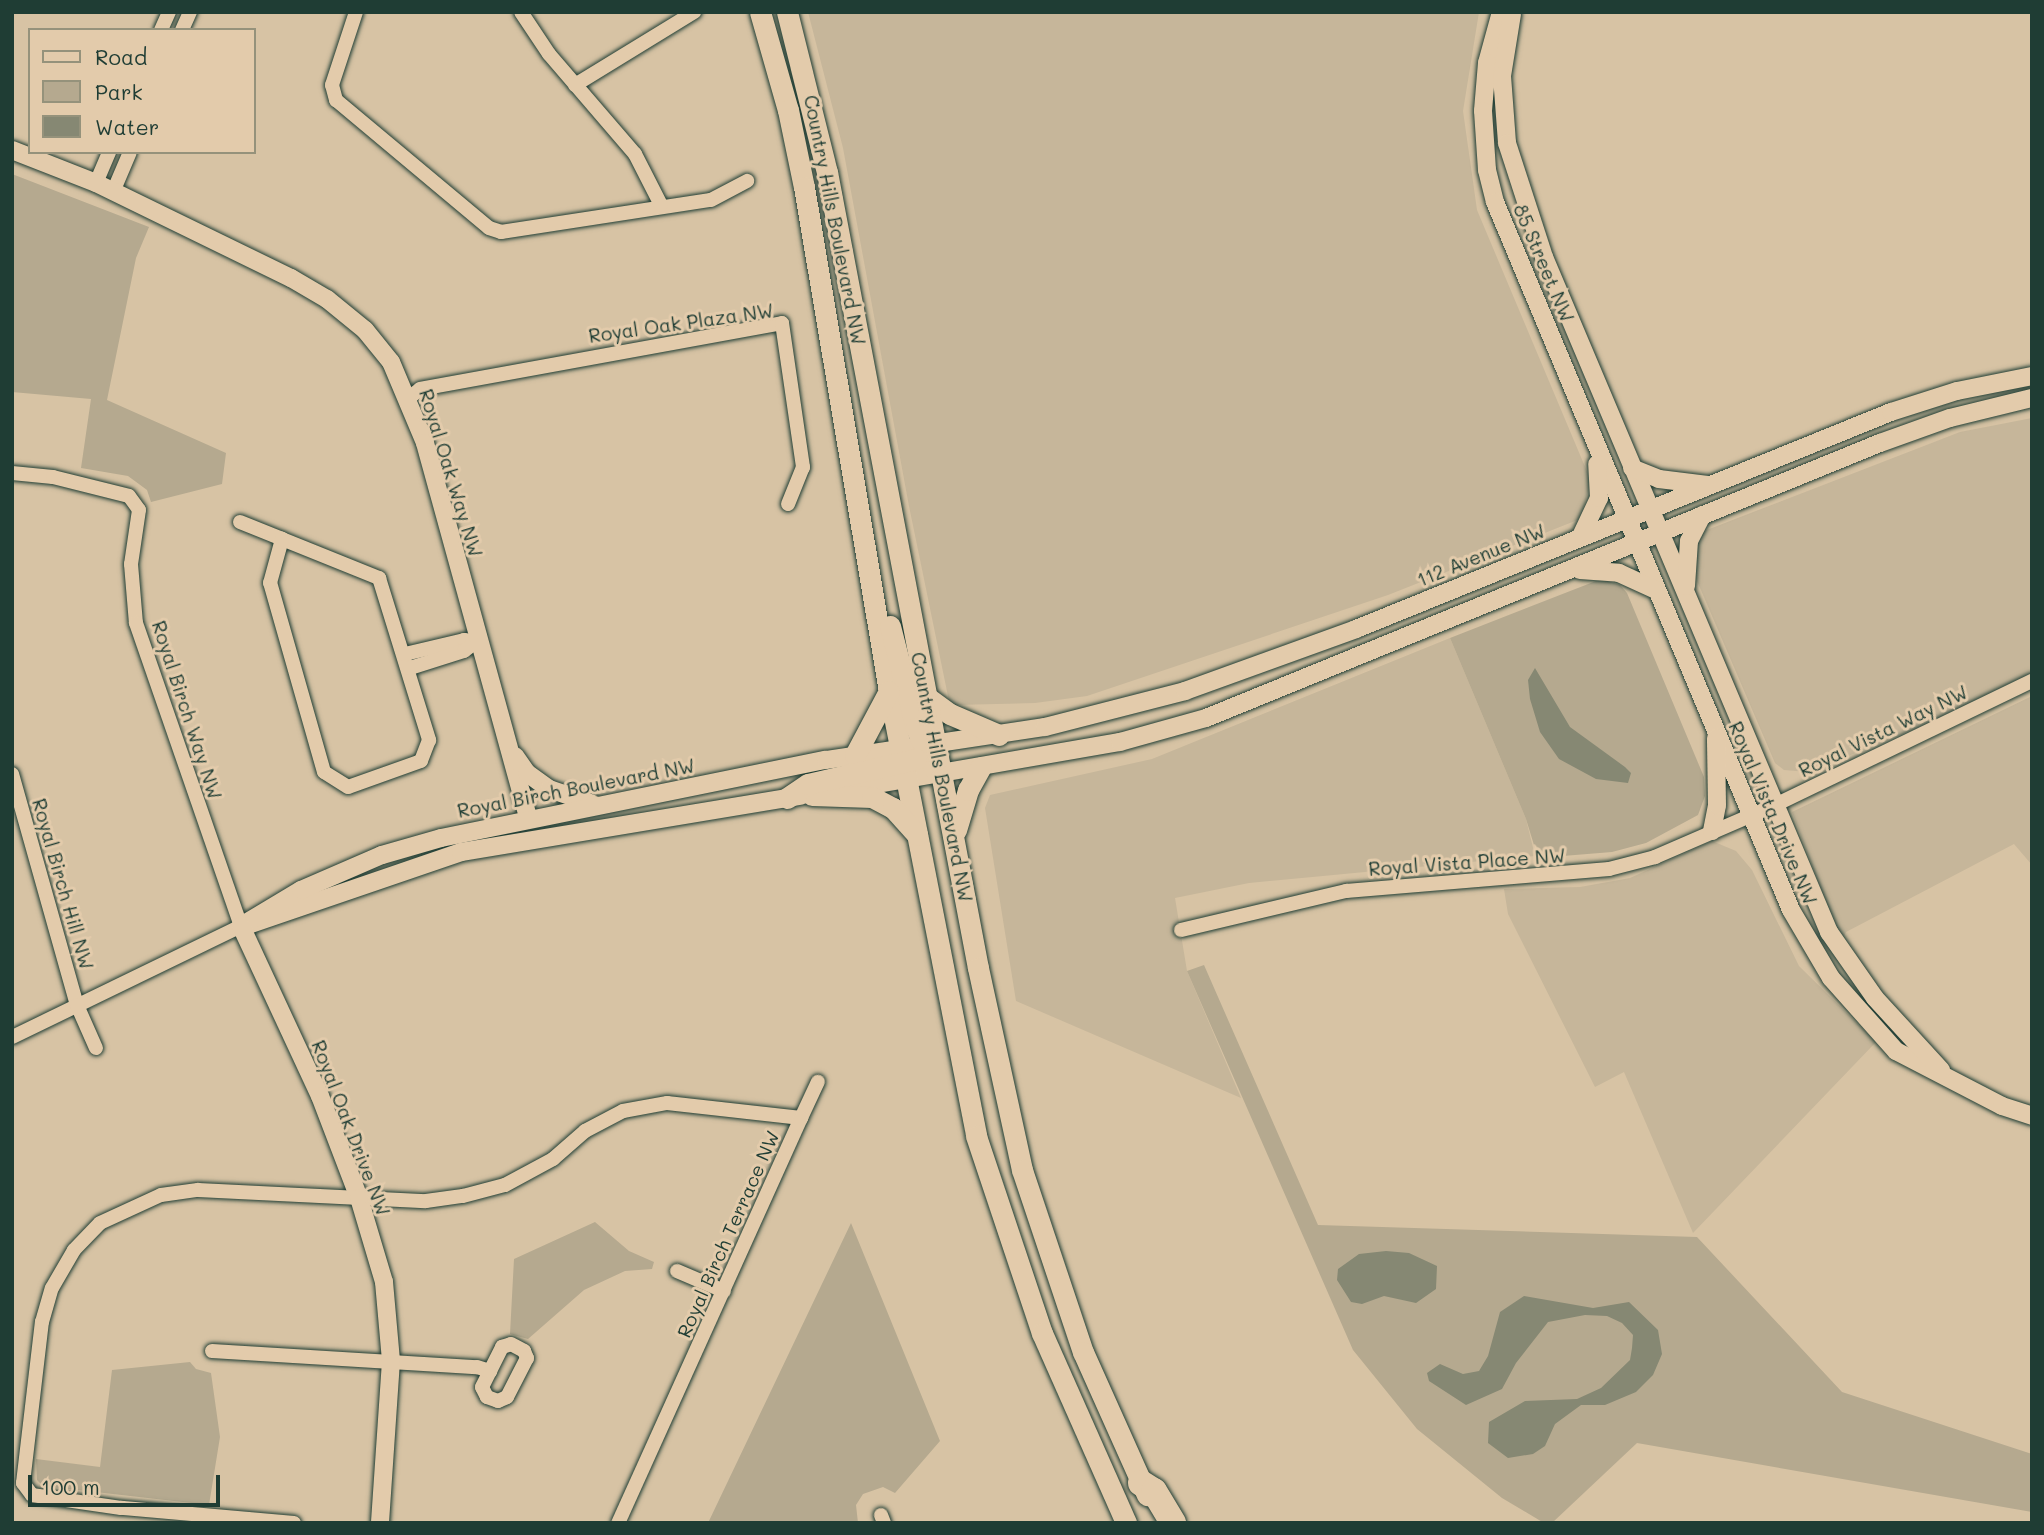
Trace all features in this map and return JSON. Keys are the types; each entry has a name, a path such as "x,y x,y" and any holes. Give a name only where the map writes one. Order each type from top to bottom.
{"highway":[{"path":"1141,1483 1154,1491 1173,1523"}],"main road":[{"name":"Country Hills Boulevard NW","path":"760,12 788,110 804,187 879,610 889,691 976,1136 1042,1333 1126,1523"},
{"name":"Country Hills Boulevard NW","path":"787,12 824,155 928,698 929,749"},
{"path":"879,610 896,634 935,770 943,774"},
{"path":"855,755 889,691"},
{"path":"928,698 950,714 999,735"},
{"path":"787,799 808,784 904,764 929,749"},
{"path":"954,835 968,790 981,767"},
{"name":"Country Hills Boulevard NW","path":"943,774 1022,1170 1083,1352 1161,1523"},
{"path":"812,795 872,797 893,808 917,835"}],"street":[{"path":"162,28 169,12"},
{"path":"183,28 190,12"},
{"path":"356,12 355,27 332,85 336,100 488,228 501,232 661,205 711,200 747,181"},
{"path":"520,12 575,85 635,154 661,205"},
{"path":"575,85 694,12"},
{"name":"85 Street NW","path":"1501,12 1484,88 1487,170 1495,202 1627,519"},
{"name":"85 Street NW","path":"1513,12 1502,76 1514,175 1651,509"},
{"name":"Royal Oak Way NW","path":"12,150 113,191 327,299 365,330 391,362 409,398 528,818"},
{"path":"96,183 108,154"},
{"path":"113,191 129,154"},
{"name":"Royal Oak Plaza NW","path":"409,398 420,389 782,323 803,467 788,504"},
{"name":"112 Avenue NW","path":"929,749 1093,718 1215,682 1891,412 1957,391 2032,376"},
{"path":"943,774 1120,742 1206,718 1881,443 1972,412 2032,398"},
{"path":"1581,536 1598,498 1599,457"},
{"path":"1632,468 1660,479 1708,485"},
{"name":"Royal Birch Way NW","path":"12,473 53,477 129,496 139,510 131,564 136,622 241,926"},
{"name":"Royal Vista Drive NW","path":"1651,509 1773,806 1844,955 1875,998 1946,1076"},
{"path":"1685,593 1689,541 1702,515"},
{"name":"Royal Vista Drive NW","path":"1627,519 1791,910 1831,978 1896,1051 2002,1106 2032,1116"},
{"path":"240,522 379,578 407,661 429,740 421,761 348,787 324,772 270,583 282,539"},
{"path":"1569,570 1612,571 1656,590"},
{"path":"407,661 464,651 476,642"},
{"name":"Royal Vista Way NW","path":"1750,815 2032,681"},
{"path":"1712,831 1717,805 1716,735"},
{"path":"508,746 527,773 549,789 596,805"},
{"name":"Royal Birch Boulevard NW","path":"12,1037 241,926 301,890 383,855 528,818 855,755 943,774"},
{"name":"Royal Birch Boulevard NW","path":"241,926 273,920 401,869 461,852 812,795 904,764"},
{"name":"Royal Birch Hill NW","path":"12,774 77,1005 96,1048"},
{"name":"Royal Vista Place NW","path":"1181,930 1346,891 1609,869 1655,857 1750,815"},
{"name":"Royal Oak Drive NW","path":"241,926 320,1096 359,1198 384,1282 391,1361 380,1523"},
{"path":"801,1118 818,1082"},
{"name":"Royal Birch Terrace NW","path":"294,1523 121,1508 32,1495 23,1483 42,1322 52,1288 74,1250 100,1223 129,1206 198,1190 426,1201 505,1185 553,1159 585,1131 624,1111 667,1103 801,1118 618,1523"},
{"path":"677,1271 724,1291"},
{"path":"212,1352 391,1361 490,1371"}],"shaded area":[{"path":"808,12 1479,12 1463,111 1477,210 1591,481 1580,519 1388,595 1087,696 1035,703 954,705 949,701 909,506 843,148"},
{"path":"2032,418 2032,682 1808,772 1784,770 1775,763 1694,574 1692,551 1699,533 1960,432"},
{"path":"1450,638 1526,819 1535,856 1249,883 1175,898 1187,971 1241,1098 1016,1001 985,808 990,795 1152,759"},
{"path":"2032,696 2032,865 2014,844 1846,932 1841,942 1792,812"},
{"path":"1712,841 1736,851 1752,870 1799,966 1876,1042 1693,1233 1624,1072 1595,1087 1508,914 1504,889 1580,887 1630,878"}],"green space":[{"path":"12,174 149,227 136,258 107,400 226,453 222,484 151,502 147,490 128,476 81,468 91,399 12,392"},
{"path":"1601,579 1620,585 1627,593 1704,777 1705,796 1698,815 1646,843 1612,852 1538,858 1526,819 1450,638"},
{"path":"1204,965 1318,1225 1697,1237 1842,1392 2032,1454 2032,1512 1637,1443 1552,1523 1544,1523 1502,1498 1417,1429 1353,1350 1187,971"},
{"path":"595,1222 629,1251 654,1262 652,1269 625,1271 584,1290 528,1339 510,1334 514,1259"},
{"path":"851,1223 940,1441 895,1493 883,1487 863,1494 856,1505 858,1523 708,1523"},
{"path":"190,1362 196,1369 211,1373 220,1437 209,1505 43,1486 37,1480 36,1459 100,1467 112,1370"}],"water":[{"path":"1535,668 1570,727 1625,767 1631,773 1628,783 1596,779 1559,759 1540,732 1530,699 1528,680"},
{"path":"1386,1251 1409,1253 1437,1266 1436,1289 1416,1303 1384,1296 1362,1304 1351,1302 1337,1280 1338,1269 1359,1254"},
{"path":"1524,1296 1593,1308 1629,1302 1658,1330 1662,1354 1653,1375 1636,1392 1605,1405 1581,1405 1555,1424 1545,1446 1533,1454 1508,1458 1488,1443 1489,1422 1525,1401 1577,1399 1601,1388 1630,1360 1632,1348 1633,1335 1622,1323 1607,1316 1585,1315 1548,1322 1516,1363 1502,1389 1466,1405 1429,1381 1427,1373 1440,1364 1463,1374 1479,1371 1488,1356 1500,1312"}]}
